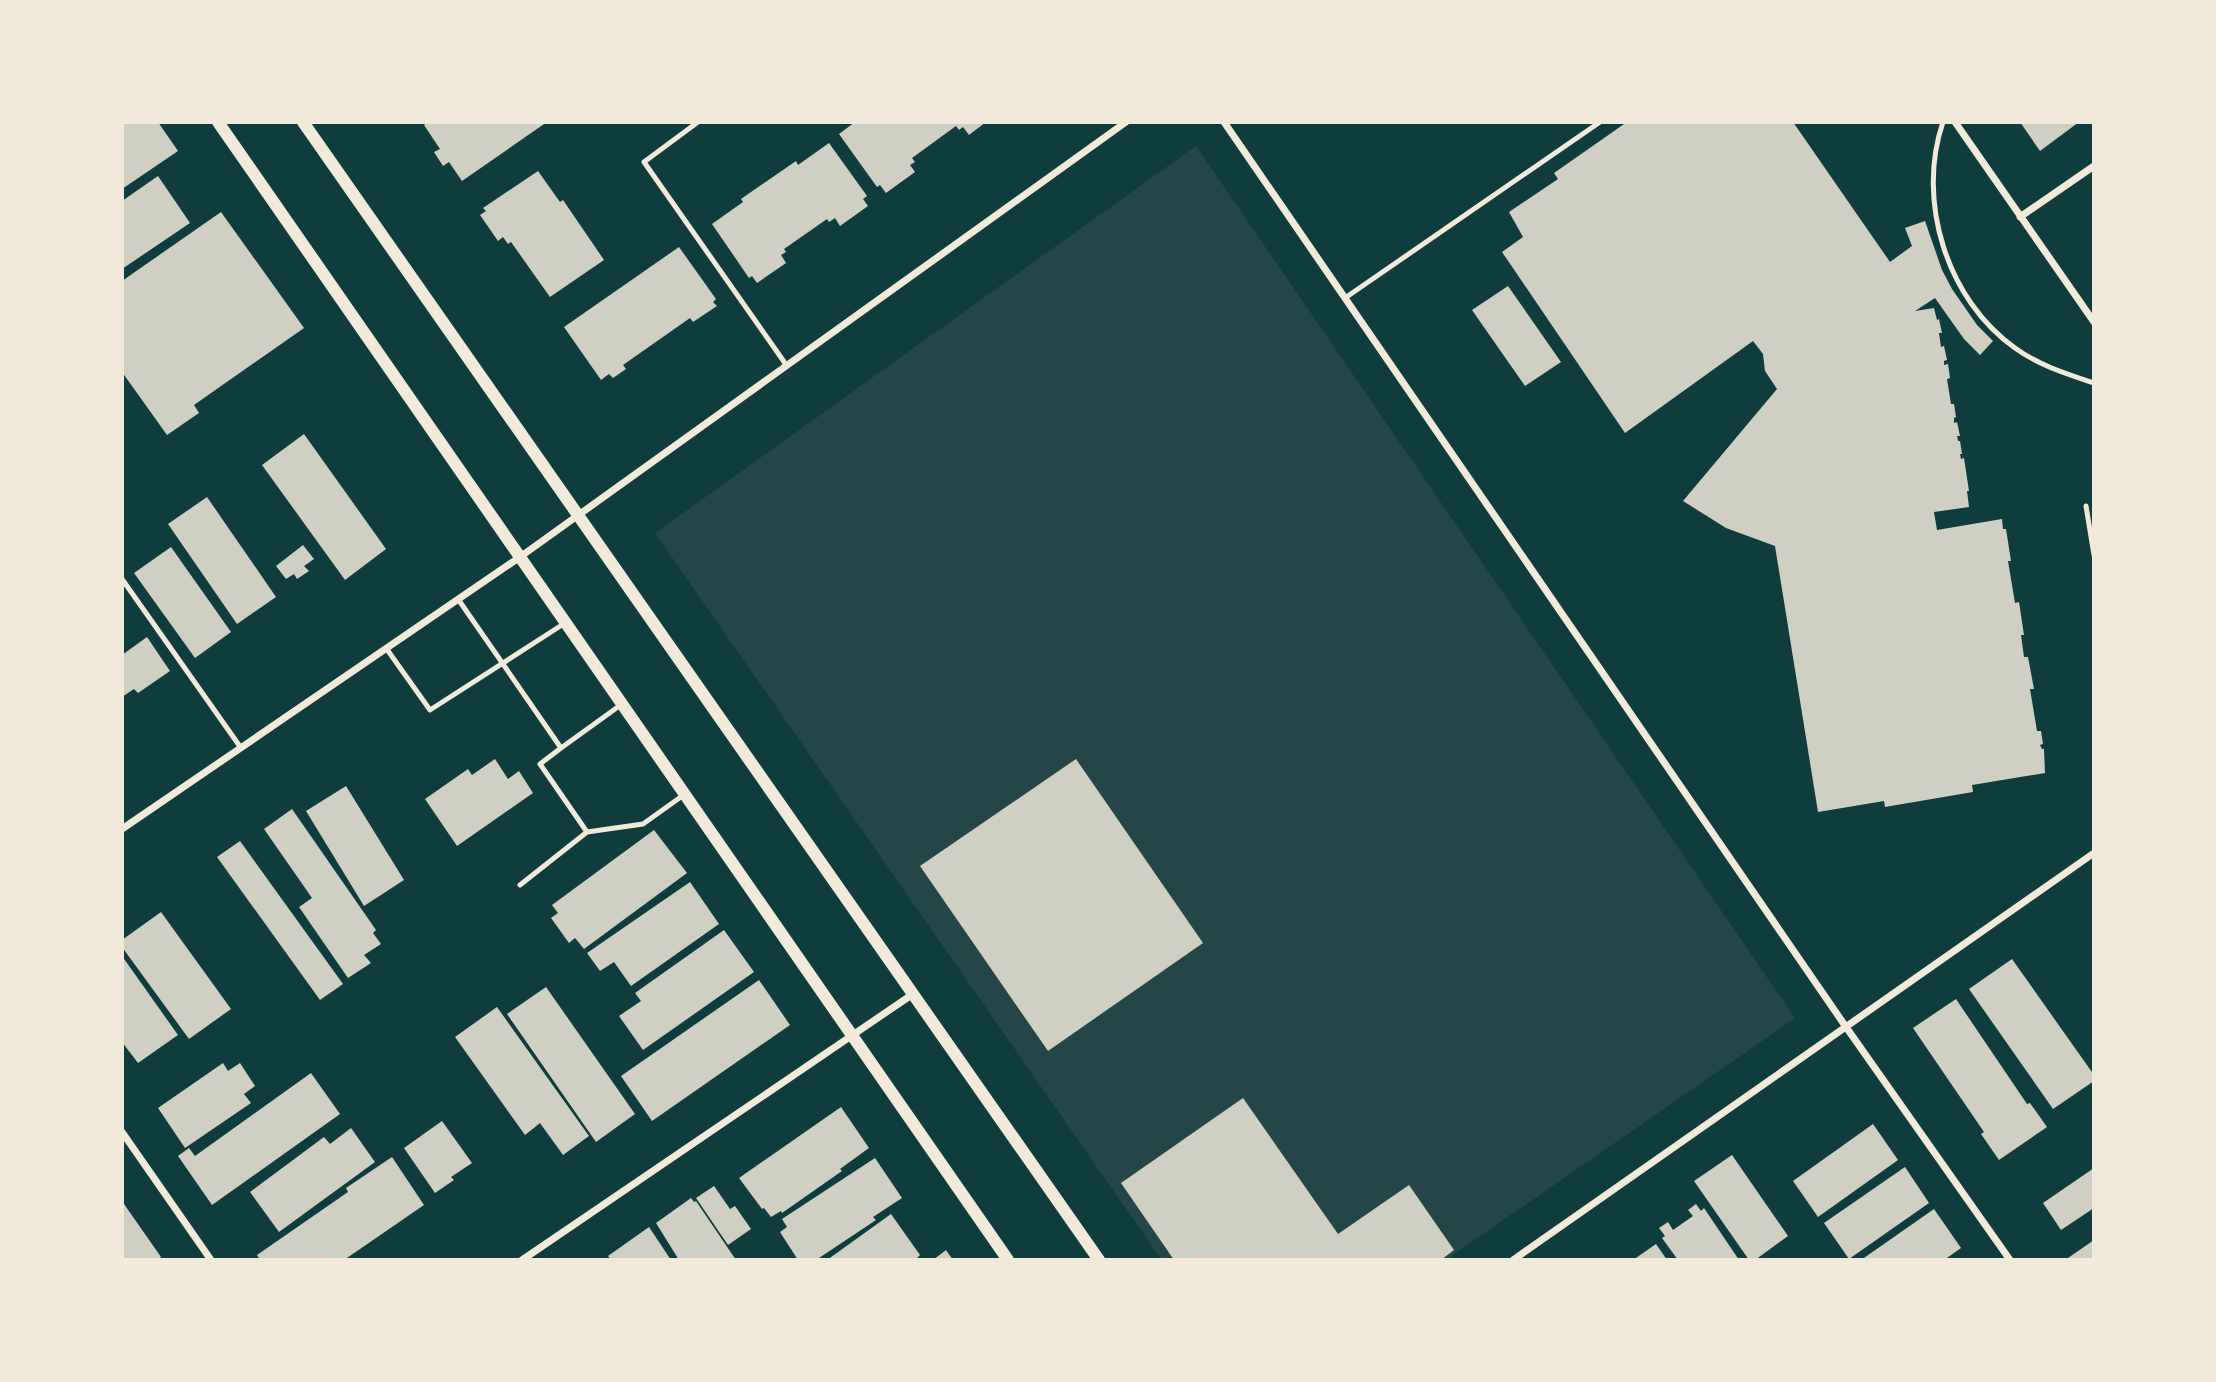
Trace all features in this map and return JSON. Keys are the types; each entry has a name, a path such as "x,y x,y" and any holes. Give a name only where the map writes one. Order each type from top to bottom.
{"street":[{"path":"218,122 1008,1259"},
{"path":"122,829 520,557 1126,122"},
{"path":"1224,122 1846,1027 2010,1259"},
{"path":"1955,122 2094,322"},
{"path":"306,124 1099,1259"},
{"path":"2020,217 2094,166"},
{"path":"1513,1259 2094,853"},
{"path":"522,1259 913,993"},
{"path":"122,1132 211,1259"}],"lane":[{"path":"698,122 644,162 787,366"},
{"path":"1345,298 1600,122"},
{"path":"1943,122 1936,142 1932,174 1937,223 1947,260 1963,291 1981,317 2015,348 2057,371 2094,383"},
{"path":"2086,506 2094,555"},
{"path":"122,579 241,748"},
{"path":"458,599 561,748"},
{"path":"386,649 430,710 565,623"},
{"path":"586,832 540,764 622,704"},
{"path":"520,885 586,832 643,824 685,794"}],"shaded area":[{"path":"1196,146 1795,1018 1447,1259 1161,1259 655,533"}],"building":[{"path":"127,122 158,122 178,151 122,189 122,126"},
{"path":"428,122 547,122 462,181 449,162 443,166 434,152 440,149 424,125"},
{"path":"855,122 986,122 969,135 963,127 959,130 956,126 912,158 915,162 910,165 915,172 886,193 880,185 877,187 839,134"},
{"path":"1627,122 1793,122 1890,262 1912,246 1905,228 1925,221 1942,270 1952,289 1977,325 1993,341 1980,355 1964,339 1935,298 1915,311 1934,308 1937,320 1939,319 1941,347 1944,346 1947,360 1944,365 1948,364 1950,378 1947,379 1956,417 1954,423 1957,422 1960,454 1961,459 1964,458 1969,491 1969,507 1934,512 1937,530 2002,519 2011,561 2008,561 2015,603 2019,602 2024,657 2028,657 2034,689 2030,689 2037,731 2041,731 2043,744 2040,745 2044,749 2045,773 1972,785 1973,792 1885,807 1884,801 1818,812 1775,546 1726,528 1683,501 1777,389 1765,371 1763,354 1753,341 1625,433 1502,252 1523,237 1509,212 1558,179 1554,173"},
{"path":"2020,122 2079,122 2040,151"},
{"path":"829,143 867,196 863,199 868,206 840,226 835,218 829,222 827,219 784,249 786,252 781,255 786,263 757,283 752,276 749,278 712,224 743,202 741,199 796,161 798,165"},
{"path":"538,171 560,202 563,200 604,260 550,297 511,242 508,244 503,237 498,241 480,215 486,211 483,208"},
{"path":"158,176 190,223 122,269 122,201"},
{"path":"221,212 304,328 194,405 199,413 167,435 122,372 122,281"},
{"path":"679,247 716,299 713,302 717,306 693,322 690,318 623,365 626,369 613,378 609,374 601,380 564,327"},
{"path":"1508,286 1561,362 1525,386 1472,310"},
{"path":"304,434 386,549 345,580 262,465"},
{"path":"207,497 276,597 237,624 168,524"},
{"path":"303,545 314,559 304,566 309,571 297,579 294,574 286,579 276,566"},
{"path":"171,547 231,632 195,658 134,573"},
{"path":"147,637 170,671 138,693 134,689 122,697 122,655"},
{"path":"495,759 508,779 519,771 533,793 457,846 425,799 468,769 472,775"},
{"path":"1076,759 1203,943 1048,1051 920,866"},
{"path":"346,786 404,880 364,906 306,811"},
{"path":"292,809 376,930 373,933 381,944 364,955 371,963 348,978 299,907 312,898 264,829"},
{"path":"654,830 687,873 584,949 575,938 569,943 551,918 558,913 552,905"},
{"path":"240,841 343,984 320,1000 217,857"},
{"path":"690,882 719,924 631,986 614,962 600,971 587,953"},
{"path":"161,912 231,1009 189,1039 122,947 122,940"},
{"path":"724,930 754,972 643,1050 619,1016 641,1001 635,993"},
{"path":"122,956 178,1035 138,1063 122,1042"},
{"path":"2012,959 2094,1075 2094,1081 2053,1109 1969,989"},
{"path":"759,980 790,1025 652,1121 621,1076"},
{"path":"546,987 635,1114 596,1142 507,1014"},
{"path":"1956,999 2027,1104 2030,1103 2047,1127 1999,1160 1981,1134 1984,1132 1913,1028"},
{"path":"497,1007 589,1136 563,1155 540,1123 525,1135 455,1037"},
{"path":"223,1063 228,1071 240,1063 255,1086 244,1094 251,1103 185,1148 158,1108"},
{"path":"311,1073 340,1114 212,1205 178,1156 189,1148 195,1156"},
{"path":"1243,1098 1338,1234 1409,1185 1454,1250 1441,1260 1174,1260 1121,1183"},
{"path":"841,1107 869,1148 840,1169 842,1171 782,1213 781,1211 771,1217 739,1178"},
{"path":"442,1121 472,1163 451,1177 454,1180 435,1193 404,1148"},
{"path":"1873,1124 1898,1160 1818,1217 1793,1181"},
{"path":"351,1128 375,1162 279,1232 250,1192 324,1137 330,1144"},
{"path":"1732,1155 1788,1236 1755,1260 1749,1260 1694,1181"},
{"path":"392,1157 424,1205 344,1260 260,1260 257,1255 348,1192 346,1188"},
{"path":"875,1158 902,1198 873,1217 876,1220 816,1260 798,1260 780,1232 787,1227 782,1219"},
{"path":"1905,1167 1929,1203 1849,1259 1824,1223"},
{"path":"2094,1168 2094,1208 2061,1230 2043,1203"},
{"path":"714,1186 730,1209 735,1206 751,1229 728,1245 696,1198"},
{"path":"691,1198 696,1201 736,1260 679,1260 656,1223"},
{"path":"124,1204 161,1257 157,1260 122,1260"},
{"path":"1696,1204 1701,1211 1704,1208 1739,1260 1678,1260 1662,1238 1665,1236 1659,1228 1668,1222 1673,1230 1693,1216 1688,1210"},
{"path":"1934,1209 1961,1248 1944,1260 1861,1260"},
{"path":"891,1214 920,1255 915,1260 827,1260"},
{"path":"649,1227 671,1260 611,1260 608,1256"},
{"path":"2094,1240 2094,1260 2069,1260 2068,1258"},
{"path":"1656,1244 1667,1260 1633,1260"},
{"path":"946,1250 953,1260 933,1260"}]}
